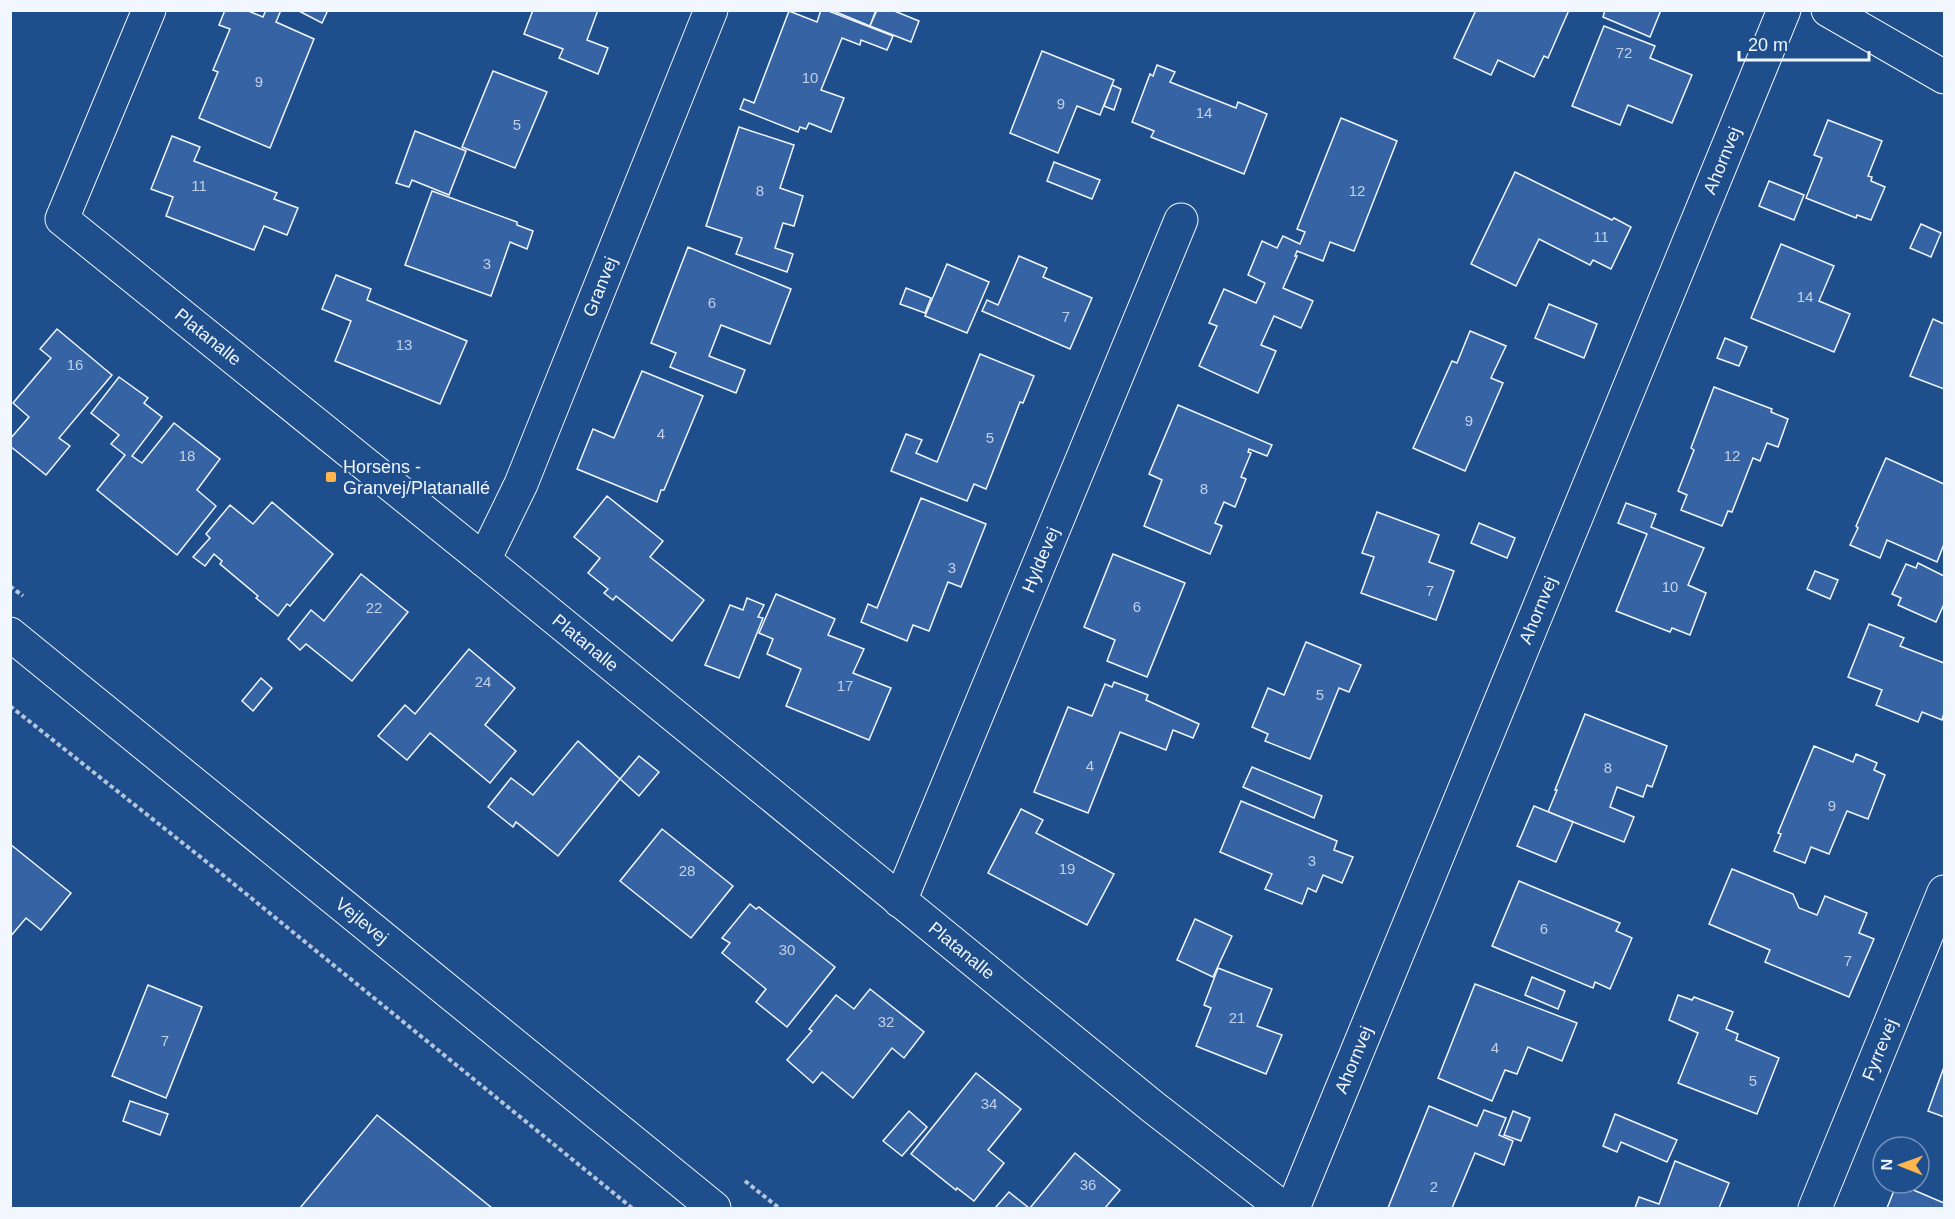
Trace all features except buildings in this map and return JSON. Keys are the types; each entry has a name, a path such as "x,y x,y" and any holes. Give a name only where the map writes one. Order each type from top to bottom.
{"street":[{"name":"Platanalle","path":"148,10 62,219 484,560 1153,1107 1283,1209"},
{"name":"Granvej","path":"484,560 521,484 711,10"},
{"name":"Ahornvej","path":"1293,1209 1784,10"},
{"path":"1828,10 1944,76"},
{"name":"Hyldevej","path":"900,901 1181,220"},
{"name":"Vejlevej","path":"10,634 714,1209"},
{"name":"Fyrrevej","path":"1815,1209 1944,892"}],"path":[{"path":"10,706 213,867 632,1209"}],"place":[{"name":"Horsens - Granvej/Platanallé","path":"331,477"}]}
